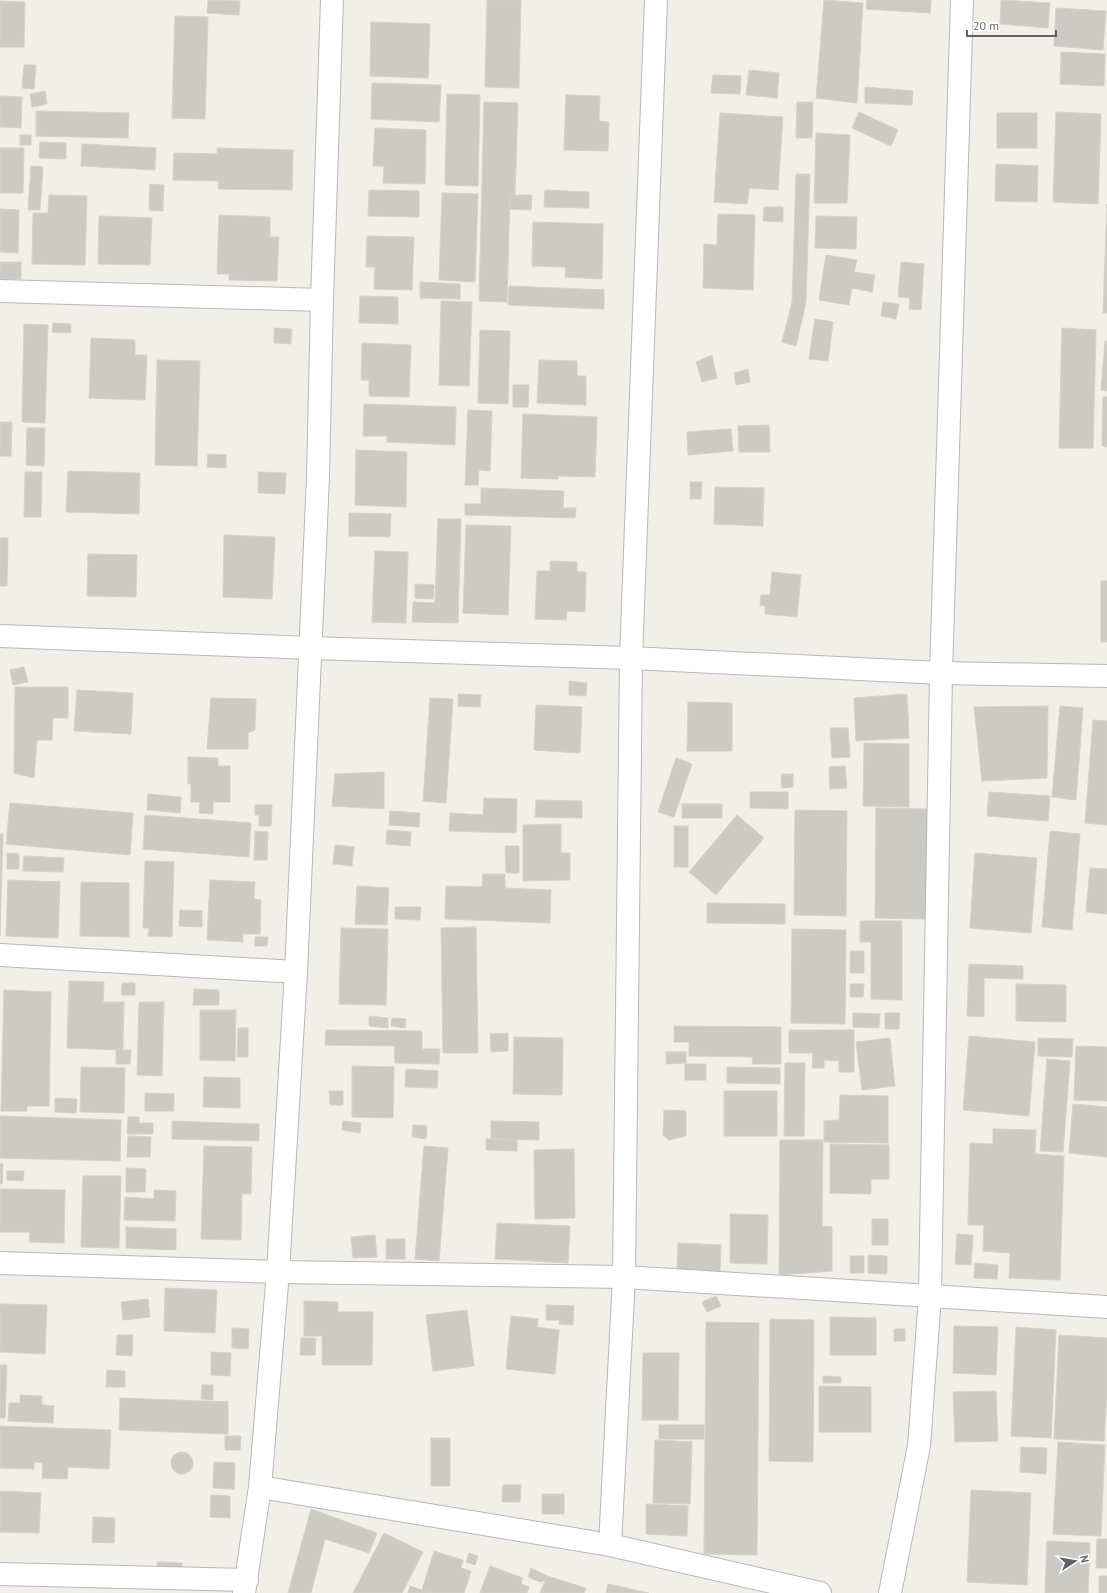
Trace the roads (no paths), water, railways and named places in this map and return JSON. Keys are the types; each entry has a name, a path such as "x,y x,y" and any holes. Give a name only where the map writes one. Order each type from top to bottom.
{"street":[{"path":"0,1574 246,1586 260,1487 278,1272 296,972 318,476 332,0"},
{"path":"610,1545 624,1277 631,658 656,0"},
{"path":"890,1593 919,1446 930,1296 941,673 962,0"},
{"path":"0,291 322,300"},
{"path":"0,636 631,658 941,673 1107,676"},
{"path":"0,955 296,972"},
{"path":"0,1263 278,1272 624,1277 1107,1307"},
{"path":"260,1487 610,1545 820,1593"}]}
